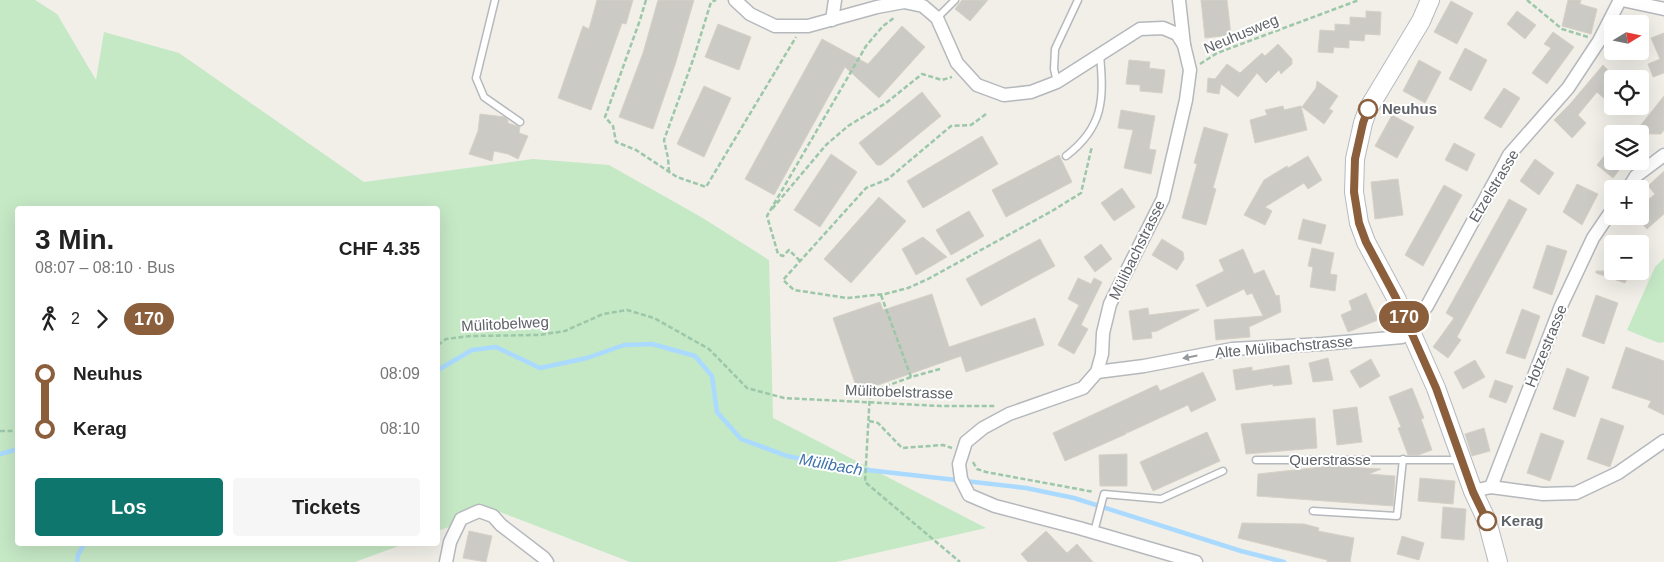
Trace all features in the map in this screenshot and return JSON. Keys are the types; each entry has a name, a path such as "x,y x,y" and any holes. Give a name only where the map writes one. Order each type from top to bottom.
{"main road":[{"path":"1430,0 1421,21 1368,109 1355,159 1354,192 1359,223 1366,242 1396,298 1436,388 1473,492 1487,521 1498,562"}],"street":[{"path":"735,0 750,14 775,26 803,26 904,2 923,6 937,18 957,63 966,73 977,84 1004,94 1031,92 1058,82 1140,30 1163,28 1176,34 1184,46"},
{"path":"832,20 835,0"},
{"name":"Mülibachstrasse","path":"1097,372 1102,354 1103,333 1110,304 1163,199 1186,100 1190,70 1184,46 1179,0"},
{"name":"Etzelstrasse","path":"1409,329 1427,306 1509,155 1568,88 1599,41 1621,0 1664,9"},
{"path":"1634,180 1664,154"},
{"name":"Hotzestrasse","path":"1491,487 1561,306 1593,238 1604,222"},
{"name":"Alte Mülibachstrasse","path":"1097,372 1144,366 1232,349 1402,337 1409,329"},
{"path":"1097,372 1083,388 1009,414 982,428 966,442 961,457 961,479 969,495 995,506 1094,532 1196,562"},
{"path":"1473,492 1491,487 1543,494 1576,493 1618,473 1664,441"},
{"path":"446,562 450,542 461,519 479,511 492,516 547,562"}],"lane":[{"path":"495,0 476,78 484,97 520,122"},
{"path":"937,18 955,0"},
{"path":"1058,82 1054,69 1055,49 1078,0"},
{"path":"1066,156 1081,144 1092,128 1101,108 1103,84 1100,55"},
{"path":"1313,511 1397,516 1403,459"},
{"name":"Querstrasse","path":"1256,460 1463,460"},
{"path":"1094,532 1104,494 1162,499 1223,471"}],"path":[{"path":"646,0 605,117 613,126 616,142 636,150 677,177 706,187 803,26"},
{"path":"669,172 664,140 694,57 711,2 716,0"},
{"name":"Neuhusweg","path":"1190,70 1217,53 1358,0"},
{"path":"1527,0 1562,29 1599,41"},
{"path":"800,261 789,250 783,256 778,254 767,216 866,46 883,26 912,4"},
{"path":"767,216 826,146 848,126 886,103 922,74 942,80 966,73"},
{"path":"986,114 971,125 951,126 888,179 866,188 783,280 794,290 847,298 881,295 908,288 1052,211 1081,193 1092,146"},
{"path":"881,295 911,377"},
{"name":"Mülitobelweg","path":"440,344 446,339 470,336 539,335 565,331 603,314 626,310 654,318 709,349 747,388 784,398"},
{"path":"940,369 870,392 865,482 960,562"},
{"name":"Mülitobelstrasse","path":"784,398 941,406 1004,406 1009,414"},
{"path":"868,420 878,423 902,448 943,445 961,457"},
{"path":"0,431 15,431"},
{"path":"971,438 972,460 977,469 1104,494"}],"green space":[{"path":"0,0 35,0 57,14 96,80 104,32 179,53 364,182 533,159 609,165 701,217 769,260 773,418 986,528 836,562 630,562 495,510 440,530 440,206 15,206 15,546 399,546 355,562 0,562"},
{"path":"1664,258 1664,342 1659,343 1627,330 1655,267"}],"building":[{"path":"597,0 633,0 626,24 622,23 591,110 558,98 583,26 589,29"},
{"path":"658,0 694,0 675,65 653,129 619,117 643,53"},
{"path":"962,0 988,0 970,21 955,9"},
{"path":"1201,0 1227,0 1231,35 1205,38"},
{"path":"1568,0 1581,0 1580,4 1597,9 1591,34 1562,26"},
{"path":"1451,1 1473,13 1457,44 1434,32"},
{"path":"1366,11 1381,12 1380,35 1365,34 1364,41 1349,40 1349,48 1334,47 1333,53 1318,52 1320,30 1335,31 1335,24 1350,25 1350,17 1366,18"},
{"path":"1517,11 1536,25 1525,39 1507,24"},
{"path":"718,24 751,37 739,70 705,57"},
{"path":"902,26 925,47 879,98 845,67 774,195 745,179 822,39 868,64"},
{"path":"1553,32 1574,47 1547,84 1532,73 1551,48 1544,44"},
{"path":"1664,33 1664,73 1653,77 1648,64 1660,59 1651,38"},
{"path":"1278,44 1292,59 1292,64 1281,74 1279,70 1266,83 1257,73 1238,97 1221,84 1219,94 1207,92 1208,78 1215,79 1227,64 1240,73 1262,53 1265,56"},
{"path":"1465,48 1487,60 1471,91 1449,79"},
{"path":"1129,60 1150,62 1149,68 1165,70 1162,93 1140,91 1140,85 1126,84"},
{"path":"1419,60 1441,72 1425,103 1403,91"},
{"path":"1603,65 1608,70 1604,70 1604,98 1597,92 1578,115 1586,123 1572,138 1554,120"},
{"path":"1317,81 1338,96 1329,109 1333,111 1324,124 1302,107 1316,88"},
{"path":"704,86 731,98 704,157 677,144"},
{"path":"1504,88 1520,98 1501,128 1484,118"},
{"path":"922,92 941,116 881,165 877,165 859,143"},
{"path":"1664,96 1664,130 1661,134 1649,134 1649,125 1641,125"},
{"path":"1283,106 1284,110 1301,106 1307,130 1255,143 1250,120 1267,115 1265,110"},
{"path":"1121,110 1155,116 1149,149 1156,150 1151,174 1124,168 1133,130 1118,128"},
{"path":"480,114 505,117 508,123 520,127 519,133 528,136 518,159 508,154 494,151 492,161 469,154 478,131"},
{"path":"1392,115 1414,127 1397,158 1375,146"},
{"path":"1204,127 1228,134 1213,188 1216,189 1206,225 1182,218 1197,164 1194,163"},
{"path":"982,136 998,164 923,208 907,181"},
{"path":"1454,143 1475,154 1467,171 1445,160"},
{"path":"831,154 857,172 820,227 794,210"},
{"path":"1059,155 1072,182 1006,217 992,190"},
{"path":"1308,156 1322,180 1308,189 1304,183 1265,207 1272,211 1265,225 1244,215 1264,180"},
{"path":"1604,156 1604,170 1619,170 1613,178 1597,165"},
{"path":"1535,159 1554,173 1539,195 1520,181"},
{"path":"1664,171 1664,214 1647,229 1644,225 1649,225 1649,199 1655,194 1649,185"},
{"path":"1398,179 1403,215 1375,219 1371,182"},
{"path":"1577,184 1598,194 1582,225 1563,212"},
{"path":"1444,185 1462,195 1423,266 1405,255"},
{"path":"1122,188 1135,207 1114,221 1101,203"},
{"path":"879,197 906,221 851,283 824,259"},
{"path":"1509,199 1527,209 1457,337 1461,340 1448,358 1433,347 1454,318 1446,313"},
{"path":"969,211 984,236 951,255 936,230"},
{"path":"1303,219 1326,225 1321,244 1298,239"},
{"path":"923,237 947,257 916,275 902,249"},
{"path":"1040,239 1055,266 981,306 966,279"},
{"path":"1162,239 1183,252 1184,259 1177,270 1152,255"},
{"path":"1101,244 1112,259 1095,272 1084,257"},
{"path":"1547,245 1567,251 1552,295 1533,288"},
{"path":"1312,248 1334,253 1330,274 1337,275 1335,291 1310,287 1313,267 1308,266"},
{"path":"1243,249 1254,274 1264,270 1276,296 1279,295 1281,312 1249,327 1250,337 1216,340 1214,320 1263,316 1252,293 1247,295 1244,289 1207,307 1196,285 1224,271 1219,260"},
{"path":"1596,271 1604,271 1604,276 1596,273"},
{"path":"1078,278 1091,284 1094,278 1102,282 1081,325 1088,329 1074,354 1058,345 1079,305 1068,299"},
{"path":"1366,293 1378,320 1348,332 1341,315 1352,310 1349,301"},
{"path":"932,294 949,347 1035,318 1044,345 966,372 961,356 858,392 833,318 880,302 883,310"},
{"path":"1596,295 1618,303 1604,344 1582,336"},
{"path":"1148,308 1149,315 1199,310 1157,331 1151,332 1152,338 1133,340 1129,311"},
{"path":"1522,309 1540,316 1525,359 1506,353"},
{"path":"1626,347 1664,361 1664,415 1648,407 1651,401 1612,388"},
{"path":"1328,358 1333,380 1313,382 1309,363"},
{"path":"1371,359 1380,376 1360,388 1350,371"},
{"path":"1475,360 1485,377 1463,389 1454,372"},
{"path":"1289,365 1292,384 1273,386 1273,384 1236,390 1233,370 1252,367 1252,371"},
{"path":"1567,368 1589,377 1575,417 1553,409"},
{"path":"1203,372 1216,400 1191,412 1188,405 1127,433 1126,431 1126,434 1065,461 1053,433 1157,385 1160,391"},
{"path":"1495,380 1513,386 1506,403 1489,397"},
{"path":"1412,388 1424,418 1421,419 1432,450 1418,455 1408,455 1398,428 1401,427 1389,397"},
{"path":"1357,407 1362,442 1337,445 1333,410"},
{"path":"1315,418 1317,448 1246,454 1241,424"},
{"path":"1601,418 1624,426 1610,467 1587,459"},
{"path":"1484,428 1490,451 1472,456 1465,434"},
{"path":"1207,432 1220,461 1153,491 1140,462"},
{"path":"1541,433 1564,441 1550,481 1527,473"},
{"path":"1127,454 1127,486 1100,486 1099,455"},
{"path":"1330,466 1381,469 1369,474 1395,476 1393,506 1257,496 1258,474"},
{"path":"1420,478 1455,481 1453,504 1418,501"},
{"path":"1443,507 1466,509 1464,540 1441,538"},
{"path":"1242,523 1304,524 1319,528 1318,531 1354,538 1350,562 1327,562 1327,560 1238,538"},
{"path":"469,531 492,536 486,562 463,558"},
{"path":"1046,531 1067,553 1077,544 1093,562 1028,562 1021,554"},
{"path":"1402,536 1424,543 1419,560 1397,554"}],"waterway":[{"name":"Mülibach","path":"440,369 472,350 496,347 540,368 587,358 624,345 652,344 695,356 712,376 717,412 741,439 787,456 841,467 1026,488 1074,498 1241,551 1284,562"},
{"name":"Mülibach","path":"0,454 15,450"},
{"path":"77,562 83,546"}],"bus line":[{"name":"170","path":"1368,109 1355,159 1354,192 1359,223 1366,242 1396,298 1436,388 1473,492 1487,521"}],"place":[{"name":"Neuhus","path":"1368,109"},
{"name":"Kerag","path":"1487,521"}]}
